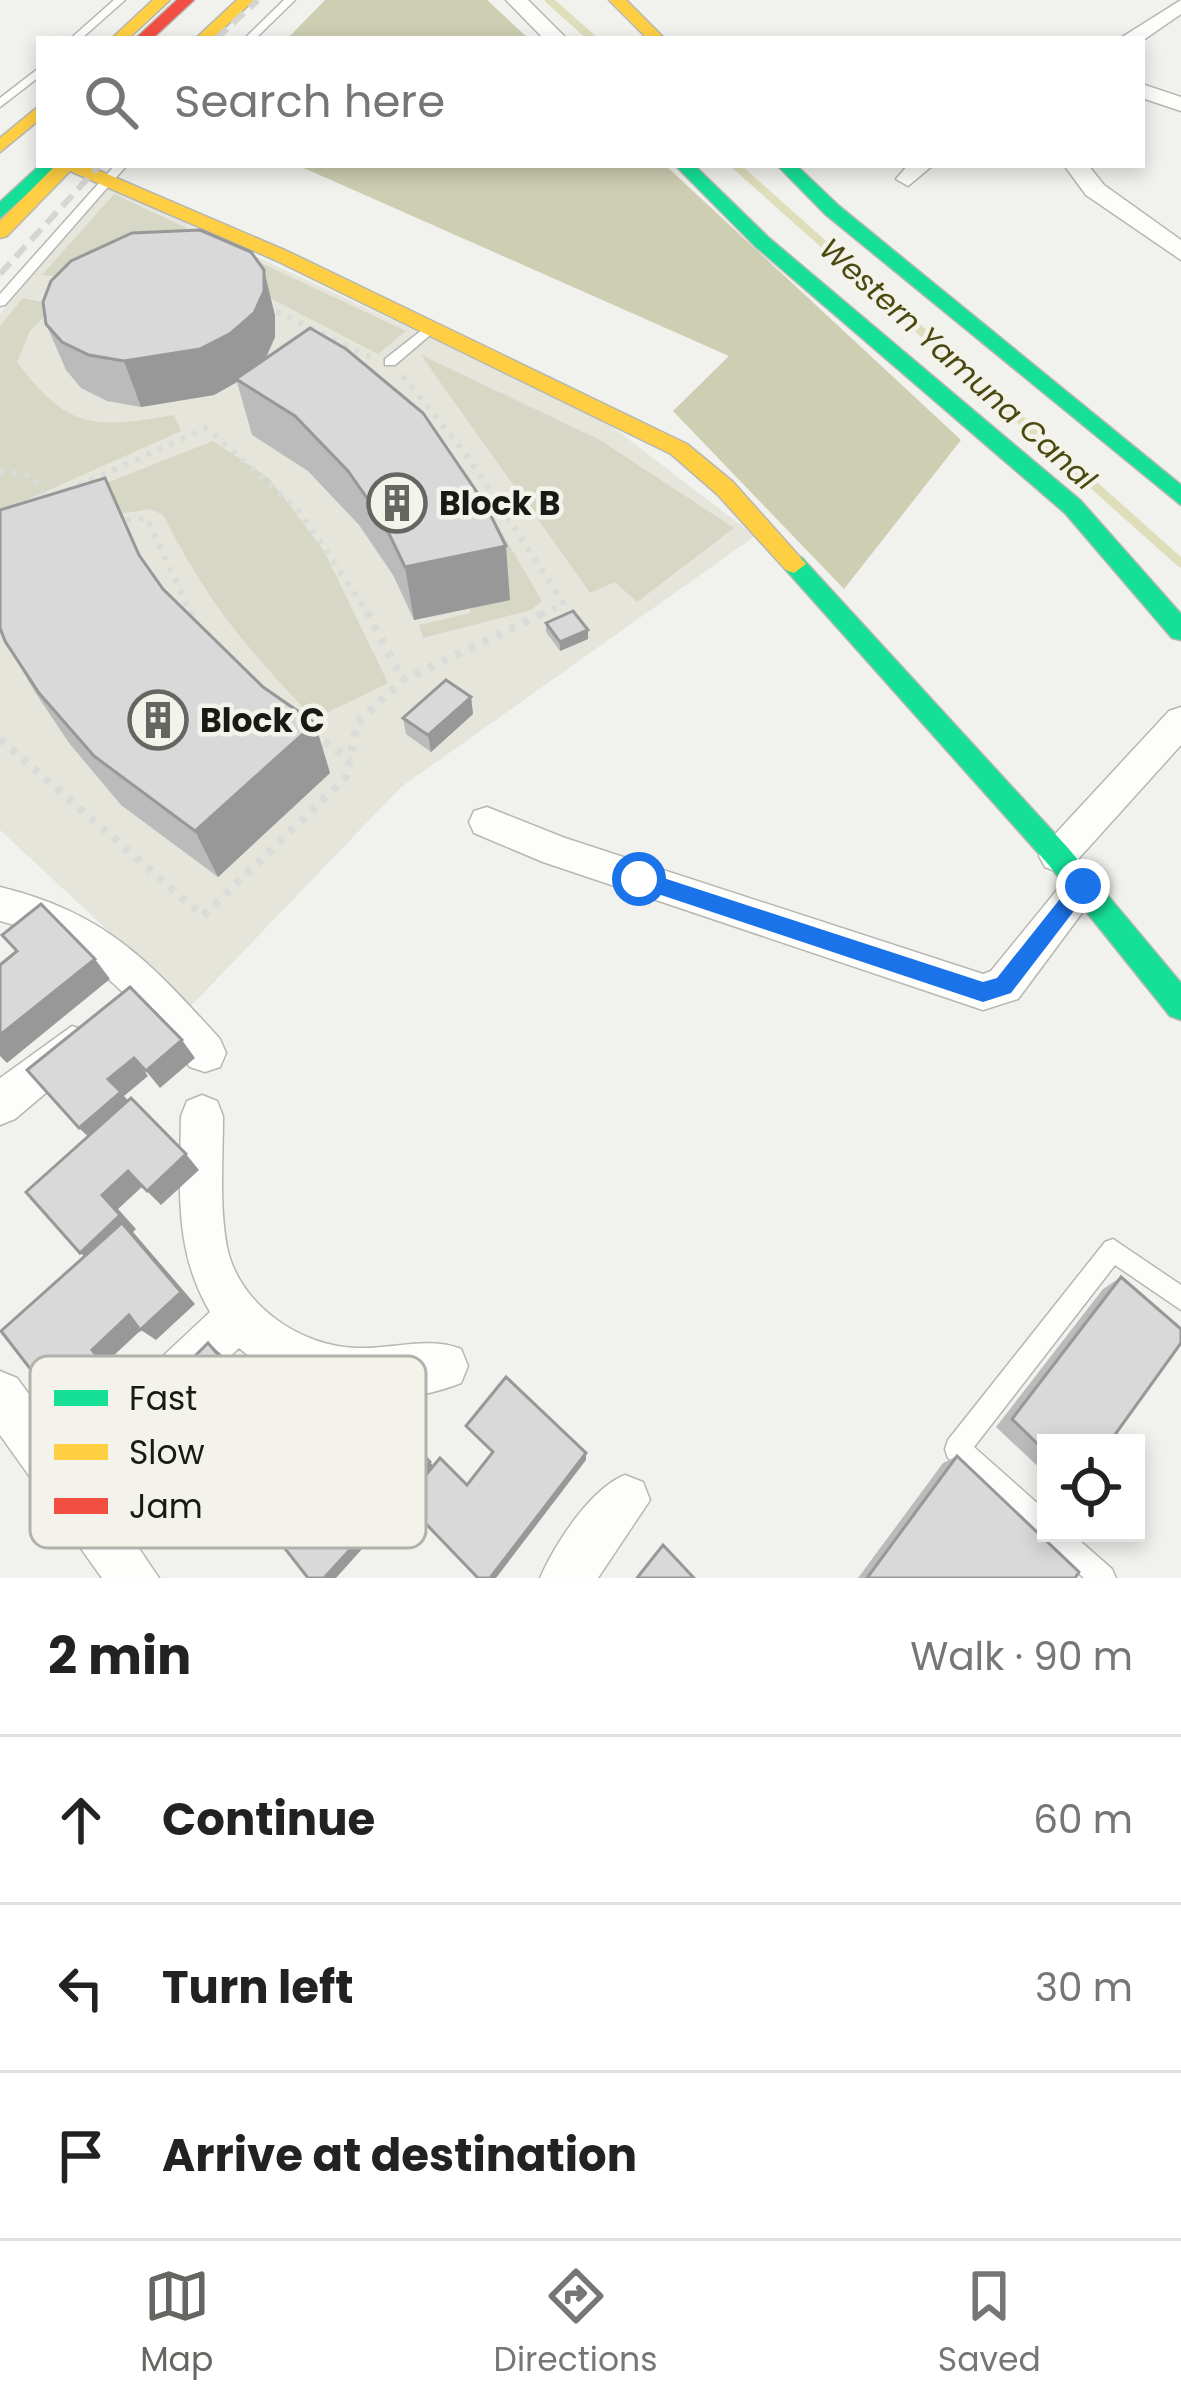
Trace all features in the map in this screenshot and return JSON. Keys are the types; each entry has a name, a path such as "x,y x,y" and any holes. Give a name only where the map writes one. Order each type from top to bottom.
{"main road":[{"path":"122,36 162,0"},
{"path":"146,36 186,0"},
{"path":"191,36 230,0"},
{"path":"205,36 246,0"},
{"path":"616,0 654,36"},
{"path":"0,146 36,114"},
{"path":"0,169 36,137"},
{"path":"0,212 48,168"},
{"path":"0,232 66,168"},
{"path":"687,168 797,273 1073,507 1181,631"},
{"path":"789,168 832,210 1181,497"},
{"path":"113,173 679,448 725,488 1058,856 1181,1006"}],"street":[{"path":"516,0 553,36"},
{"path":"1134,36 1181,5"},
{"path":"1145,93 1181,104"},
{"path":"1078,168 1095,190 1177,240"},
{"path":"1058,856 1181,721"},
{"path":"487,822 556,851 983,992 1004,986 1083,886"},
{"path":"0,904 59,917 88,933 144,985 205,1053"},
{"path":"0,1106 144,985"},
{"path":"202,1116 206,1252 240,1315 268,1345 289,1356"},
{"path":"197,1356 240,1315"},
{"path":"426,1367 444,1366"},
{"path":"0,1394 30,1435"},
{"path":"566,1578 626,1500"},
{"path":"112,1548 134,1578"}],"lane":[{"path":"78,36 120,0"},
{"path":"252,36 290,0"},
{"path":"0,104 36,74"},
{"path":"0,302 113,173"},
{"path":"390,362 431,327"},
{"path":"1037,1519 957,1449 1113,1250 1181,1299"},
{"path":"1062,1542 1103,1578"}],"path":[{"path":"0,740 203,916 346,777 357,724 404,680 564,604 468,458 390,362 330,340 256,301"},
{"path":"32,509 207,428 261,468 299,506 344,564 404,680"},
{"path":"0,471 32,476 57,512"},
{"path":"107,521 147,518 197,628"},
{"path":"293,720 350,760"},
{"path":"257,858 282,834 272,826"}],"shaded area":[{"path":"107,187 598,416 755,536 401,787 190,1007 0,830 0,314"}],"green space":[{"path":"325,0 487,0 526,36 290,36"},
{"path":"304,168 668,168 961,440 844,589 673,411 729,356"},
{"path":"114,194 406,331 378,354 150,236 84,279 42,275"},
{"path":"23,298 55,305 30,331 17,362 52,401 85,419 103,422 174,415 181,431 0,512 0,326"},
{"path":"421,355 600,440 734,528 637,602 615,582 590,593"},
{"path":"213,441 269,478 324,551 388,683 314,719 230,624 163,515 151,509 99,517 76,495"},
{"path":"468,475 542,601 531,610 423,638 419,625 471,613 443,482"}],"building":[{"path":"200,230 251,252 264,270 264,291 254,313 231,333 200,349 124,361 89,355 62,342 46,324 43,302 51,281 71,261 132,233"},
{"path":"310,328 346,349 423,413 485,504 506,546 405,567 383,521 348,471 295,416 236,379"},
{"name":"Block C","path":"105,478 139,555 163,589 263,687 315,723 195,831 94,756 39,693 0,628 0,510"},
{"path":"573,611 588,630 560,642 546,623"},
{"path":"446,680 471,697 428,735 403,718"},
{"path":"41,904 95,959 0,1035 0,965 17,951 2,935"},
{"path":"130,987 182,1040 146,1071 134,1058 108,1079 121,1092 79,1128 27,1070"},
{"path":"131,1098 186,1154 147,1191 128,1171 102,1195 120,1215 80,1253 26,1192"},
{"path":"122,1223 181,1292 140,1330 129,1315 92,1350 97,1356 30,1356 30,1368 1,1331"},
{"path":"1121,1277 1181,1329 1181,1343 1115,1434 1037,1434 1037,1443 1012,1419"},
{"path":"208,1343 219,1356 195,1356"},
{"path":"506,1377 586,1453 490,1578 478,1578 426,1524 426,1475 440,1458 467,1485 493,1452 466,1426"},
{"path":"957,1456 1037,1532 1037,1542 1047,1542 1079,1572 1075,1578 867,1578"},
{"path":"663,1545 694,1578 637,1578"},
{"path":"285,1548 351,1548 324,1578 308,1578"}],"waterway":[{"name":"Western Yamuna Canal","path":"549,0 590,36"},
{"name":"Western Yamuna Canal","path":"738,168 857,274"},
{"name":"Western Yamuna Canal","path":"854,271 1181,563"}],"railway":[{"path":"219,36 258,0"},
{"path":"0,274 97,168"}],"traffic: fast":[{"path":"0,212 48,168"},
{"path":"687,168 762,242 1073,507 1181,631"},
{"path":"789,168 832,210 1181,497"},
{"path":"794,564 1058,856 1181,1006"}],"traffic: slow":[{"path":"122,36 162,0"},
{"path":"206,36 246,0"},
{"path":"617,0 654,36"},
{"path":"0,147 36,114"},
{"path":"0,232 63,168"},
{"path":"78,168 282,256 679,449 725,488 794,564"}],"traffic: jam":[{"path":"146,36 186,0"}],"place":[{"name":"Block B","path":"397,503"},
{"name":"Block C","path":"158,720"}],"route":[{"path":"639,879 803,928 983,992 1004,986 1083,886"}]}
